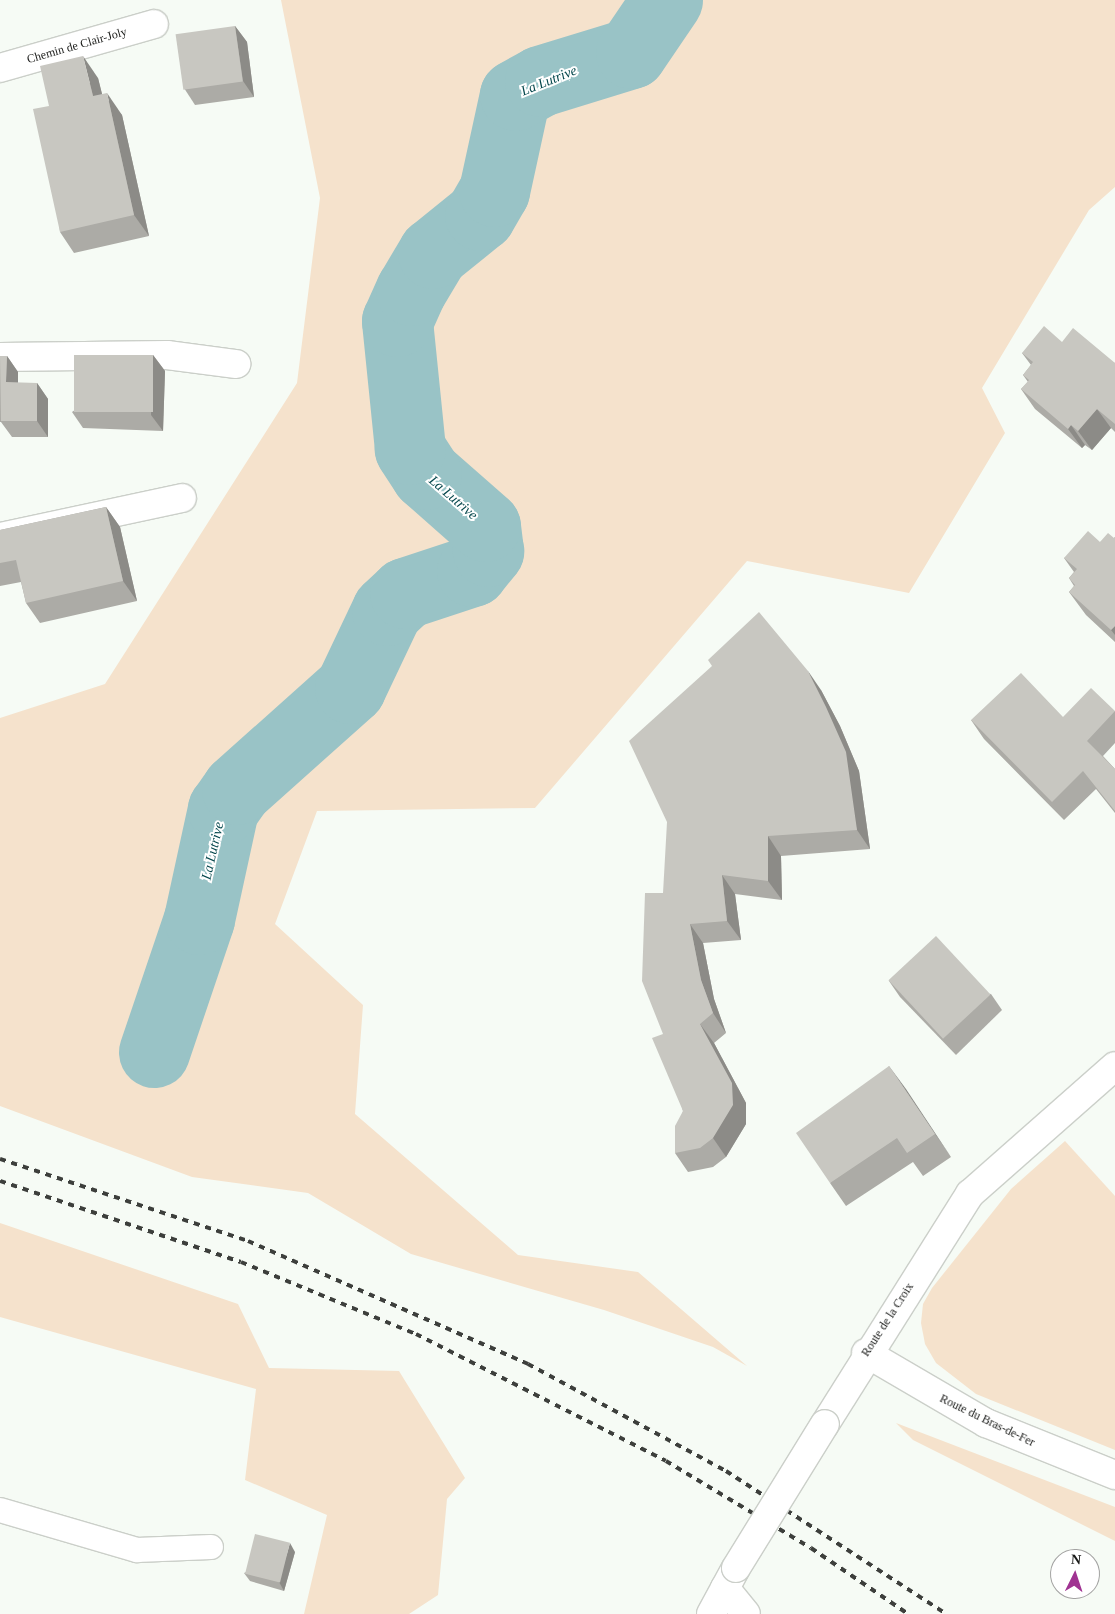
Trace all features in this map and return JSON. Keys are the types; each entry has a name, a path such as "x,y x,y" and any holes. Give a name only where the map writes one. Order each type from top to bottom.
{"street":[{"name":"Chemin de Clair-Joly","path":"0,68 154,24"},
{"path":"0,357 167,354 236,364"},
{"path":"0,536 182,498"},
{"name":"Route de la Croix","path":"711,1614 730,1578 866,1354 970,1194 1115,1066"},
{"name":"Route du Bras-de-Fer","path":"866,1354 986,1423 1115,1475"},
{"path":"730,1578 746,1614"}],"lane":[{"path":"0,1510 137,1550 211,1547"}],"shaded area":[{"path":"281,0 1115,0 1115,187 1089,210 982,388 1005,433 909,593 747,561 535,808 317,811 275,924 363,1005 355,1114 518,1255 638,1272 747,1366 713,1347 604,1310 411,1254 308,1193 192,1177 0,1106 0,718 105,684 297,383 320,198"},
{"path":"1065,1141 1115,1196 1115,1450 976,1394 936,1363 925,1344 921,1323 923,1304 932,1288 1011,1189"},
{"path":"0,1223 238,1304 269,1368 399,1371 465,1478 447,1499 438,1595 409,1614 304,1614 327,1515 245,1480 256,1389 0,1317"},
{"path":"896,1423 1115,1507 1115,1541 913,1440"}],"building":[{"path":"235,26 243,81 183,90 176,34"},
{"path":"83,56 93,96 107,93 134,215 60,232 33,109 49,106 40,66"},
{"path":"1044,326 1062,342 1073,328 1115,363 1115,424 1097,409 1078,431 1071,425 1068,429 1021,389 1029,380 1023,375 1033,362 1022,353"},
{"path":"74,355 153,355 153,412 74,412"},
{"path":"0,356 7,356 6,382 37,383 37,421 1,421"},
{"path":"106,507 123,581 26,603 16,560 0,563 0,530"},
{"path":"1088,531 1100,542 1108,533 1115,537 1115,626 1111,630 1069,592 1075,585 1069,578 1077,569 1064,558"},
{"path":"759,612 808,671 826,707 846,752 857,830 768,836 768,881 722,875 727,921 690,924 701,980 713,1013 700,1024 732,1083 733,1105 713,1138 700,1148 675,1153 675,1126 683,1111 652,1038 663,1034 642,981 645,893 663,893 667,822 629,741 712,666 708,660"},
{"path":"1021,673 1063,717 1091,688 1115,711 1087,741 1115,769 1115,811 1083,771 1052,802 971,720"},
{"path":"936,936 991,995 943,1039 888,980"},
{"path":"889,1066 935,1134 907,1153 897,1138 830,1183 796,1133"},
{"path":"255,1534 290,1543 280,1582 245,1574"}],"waterway":[{"name":"La Lutrive","path":"154,1052 199,919 223,809 237,789 350,688 387,610 405,593 472,571 488,551 485,526 426,474 410,449 397,321 411,290 433,253 480,215 494,191 515,95 540,81 631,53 667,0"}],"railway":[{"path":"0,1159 248,1241 528,1364 726,1471 946,1614"},
{"path":"0,1181 241,1262 416,1334 666,1461 811,1548 908,1614"}]}
